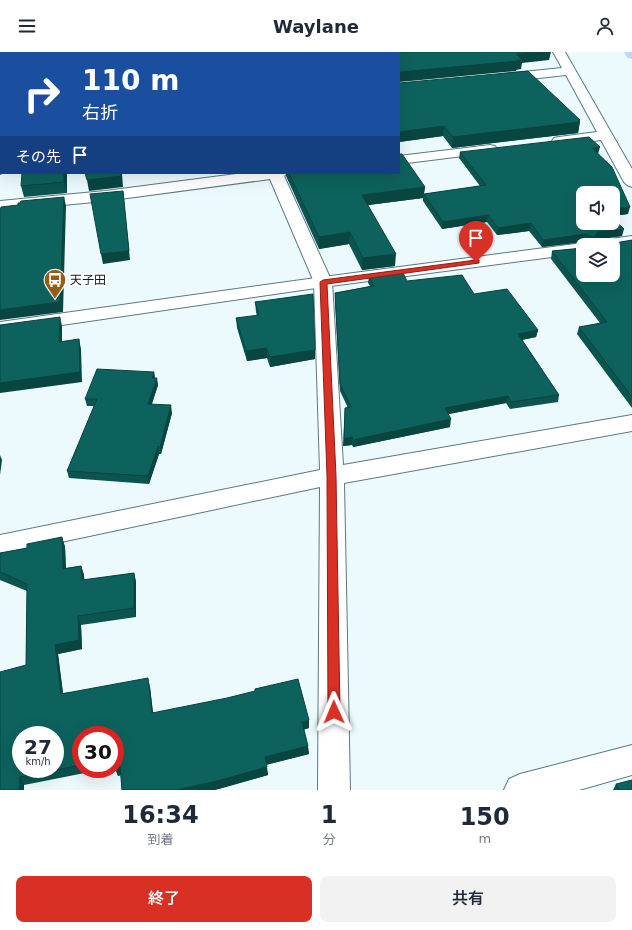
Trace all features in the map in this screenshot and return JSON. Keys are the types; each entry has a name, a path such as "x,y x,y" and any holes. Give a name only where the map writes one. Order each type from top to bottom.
{"street":[{"path":"559,52 632,182"},
{"path":"494,79 569,71"},
{"path":"545,142 606,135"},
{"path":"400,160 507,147"},
{"path":"0,206 37,204 268,174"},
{"path":"276,174 323,282 332,476 334,790"},
{"path":"620,243 632,241"},
{"path":"0,328 323,282 576,249"},
{"path":"0,545 332,476 632,423"},
{"path":"520,790 632,760"}],"building":[{"path":"400,52 534,52 516,54 522,60 517,60 518,61 400,72"},
{"path":"528,71 580,120 578,120 580,122 453,137 444,126 400,132 400,83"},
{"path":"589,137 600,147 592,148 612,167 630,207 620,208 620,186 576,186 576,230 615,230 598,232 593,238 585,234 543,240 531,223 498,228 488,215 443,222 424,194 486,185 460,152"},
{"path":"400,154 402,154 425,187 362,195 396,254 363,258 350,232 319,237 289,174 400,174"},
{"path":"22,174 64,174 64,182 21,186"},
{"path":"85,174 121,174 121,176 87,180"},
{"path":"123,191 129,251 101,254 90,194"},
{"path":"64,197 60,302 0,310 1,207 18,205 21,201"},
{"path":"632,240 632,397 579,327 607,322 576,282 620,282 620,242"},
{"path":"576,249 576,282 552,251"},
{"path":"402,271 407,281 462,275 474,294 507,289 538,330 518,334 559,395 511,402 508,396 445,408 451,419 353,440 352,437 344,439 345,408 351,407 340,384 335,293 374,286 369,276"},
{"path":"313,294 315,350 270,357 266,348 246,351 236,318 259,315 255,302"},
{"path":"60,317 59,342 79,339 80,372 0,383 0,325"},
{"path":"97,369 154,372 152,378 157,378 148,404 171,405 160,447 158,446 148,476 67,471 97,399 85,399"},
{"path":"62,537 63,569 81,566 82,580 134,573 134,608 78,616 79,640 55,645 61,694 148,678 152,713 227,698 255,691 255,689 298,679 309,720 302,722 308,746 265,757 267,767 217,781 176,790 122,790 121,778 124,778 124,726 72,726 72,767 64,768 64,726 12,726 12,778 20,778 19,790 0,790 0,672 26,665 27,584 0,572 0,553 27,548 27,544"},
{"path":"632,780 632,790 619,790 616,784"}],"place":[{"name":"天子田","path":"55,300"}],"route":[{"path":"334,712 332,476 323,282 476,262"}]}
